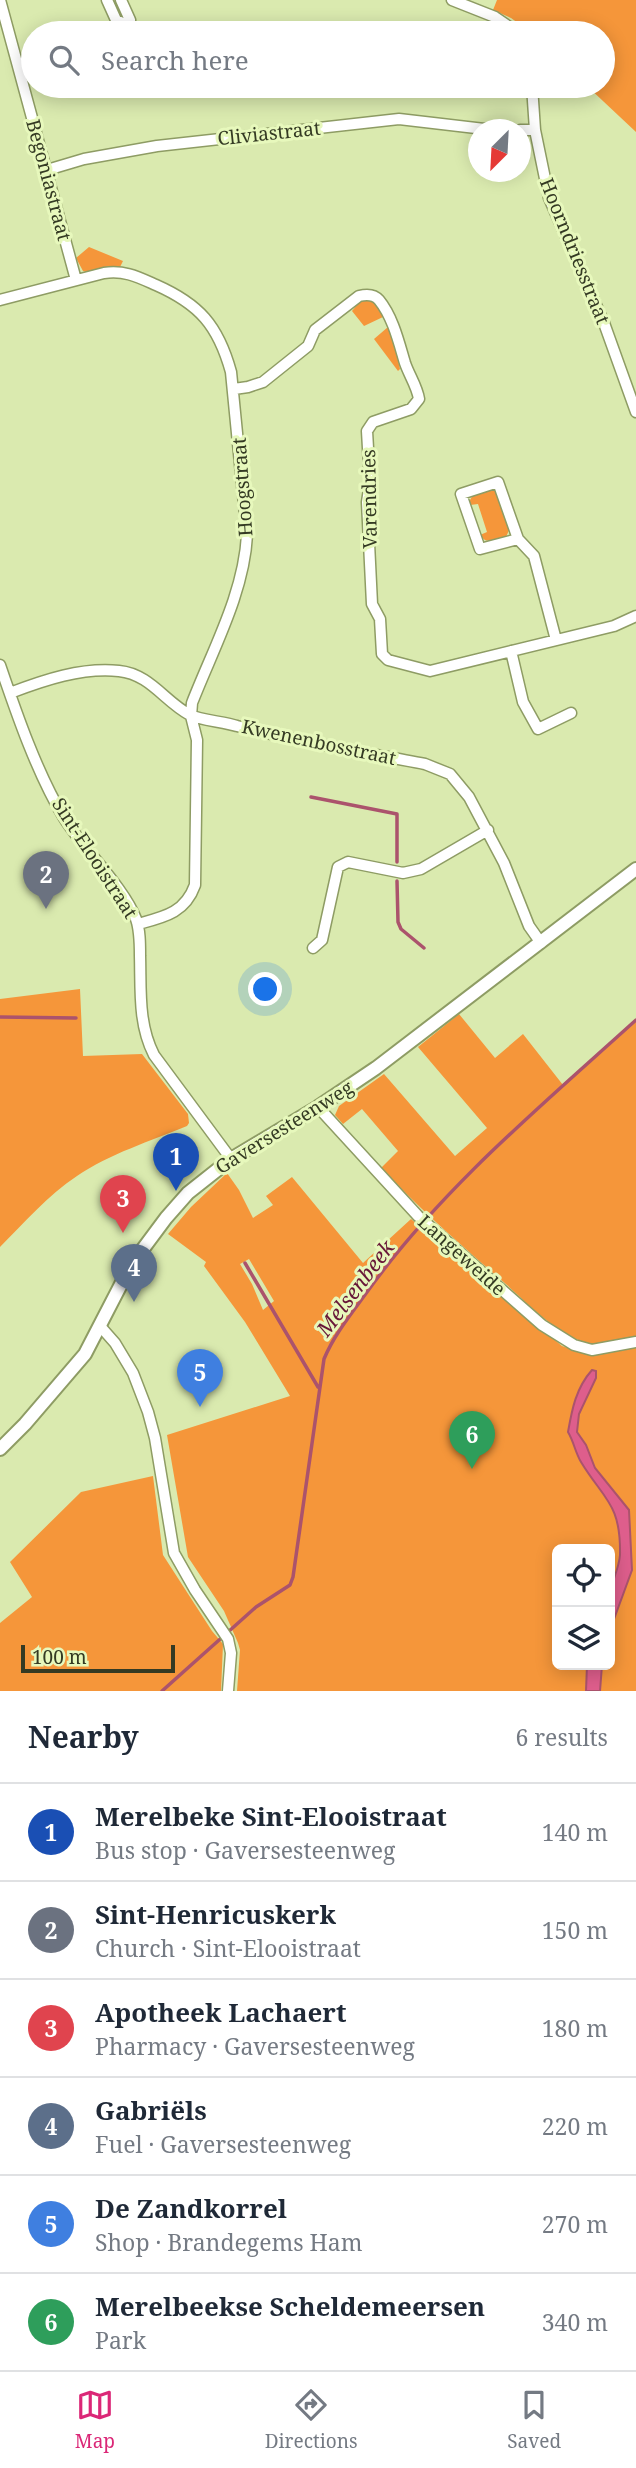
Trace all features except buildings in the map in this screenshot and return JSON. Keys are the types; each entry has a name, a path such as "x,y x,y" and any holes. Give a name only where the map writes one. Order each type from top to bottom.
{"street":[{"name":"Begoniastraat","path":"0,0 21,76"},
{"path":"107,0 118,21"},
{"path":"121,0 130,16 129,21"},
{"path":"452,0 501,21"},
{"name":"Begoniastraat","path":"27,98 76,280"},
{"name":"Hoorndriesstraat","path":"533,98 535,130 550,198 604,323 636,412"},
{"name":"Cliviastraat","path":"47,170 84,159 157,146 399,119 468,127"},
{"name":"Hoogstraat","path":"0,300 119,271 190,302 200,310 222,346 231,372 247,535 246,552 238,587 192,703 191,716 197,740 194,885 191,896 179,910 138,924"},
{"name":"Varendries","path":"234,389 263,382 309,345 315,330 359,296 366,294 379,299 401,345 419,399 411,409 373,422 367,431 372,604 380,619 382,654 388,660 430,671 614,626 636,616"},
{"path":"518,539 480,548 461,494 498,482 518,539 534,556 556,640"},
{"path":"512,651 523,702 538,729 571,713"},
{"name":"Sint-Elooistraat","path":"0,665 26,736 63,816 126,901 138,924 144,1033 154,1055 231,1159"},
{"name":"Kwenenbosstraat","path":"10,694 57,677 116,671 143,678 191,716 299,741 438,768 450,774 462,786 488,830 529,926 541,943"},
{"path":"313,948 322,940 338,867 342,863 402,873 421,869 488,830"},
{"name":"Gaversesteenweg","path":"0,1449 85,1354 131,1265 188,1193 231,1159 318,1107 376,1068 636,869"},
{"name":"Langeweide","path":"318,1107 420,1218 524,1310 563,1339 592,1350 636,1342"},
{"path":"100,1326 116,1343 133,1373 148,1412 155,1438 174,1553 228,1639 231,1653 228,1691"}],"shaded area":[{"path":"497,0 636,0 636,132 600,98 615,98 615,21 515,21 493,10"},
{"path":"89,247 123,261 120,267 83,271 76,258"},
{"path":"362,299 373,301 383,317 364,326 352,311"},
{"path":"388,327 398,349 398,371 374,339"},
{"path":"490,489 496,491 510,528 506,537 492,541 485,540 480,535 487,532 478,504 470,505 473,495"},
{"path":"80,989 83,1056 142,1054 188,1114 189,1123 89,1168 46,1200 0,1247 0,999"},
{"path":"459,1014 495,1058 523,1034 563,1085 636,1020 636,1337 600,1346 577,1339 555,1327 442,1228 381,1168 398,1151 362,1109 343,1124 335,1115 339,1106 384,1074 455,1156 487,1128 418,1047"},
{"path":"227,1173 253,1218 273,1205 266,1196 292,1177 363,1263 411,1219 562,1346 590,1355 636,1345 636,1691 237,1691 240,1650 224,1611 188,1557 167,1435 290,1396 245,1322 204,1266 206,1262 168,1234 191,1207","holes":["249,1259 274,1301 263,1310 240,1264"]},
{"path":"592,1370 596,1371 596,1378 579,1414 577,1432 586,1445 595,1468 629,1510 632,1570 615,1616 615,1574 620,1555 618,1524 610,1503 589,1475 568,1432 578,1391"},
{"path":"153,1476 163,1555 223,1644 221,1691 0,1691 0,1623 32,1597 10,1562 81,1492"},
{"path":"587,1670 602,1670 600,1691 586,1691"}],"waterway":[{"path":"311,797 397,814 397,862"},
{"path":"397,881 398,922 401,929 424,948"},
{"path":"0,1017 76,1018"},
{"name":"Melsenbeek","path":"162,1691 256,1607 290,1585 324,1359 349,1317 396,1254 460,1183 529,1116 636,1020"},
{"path":"245,1263 318,1387"}],"place":[{"name":"Sint-Henricuskerk","path":"46,909"},
{"name":"Merelbeke Sint-Elooistraat","path":"176,1191"},
{"name":"Apotheek Lachaert","path":"123,1233"},
{"name":"Gabriëls","path":"134,1302"},
{"name":"De Zandkorrel","path":"200,1407"},
{"name":"Merelbeekse Scheldemeersen","path":"472,1469"}]}
